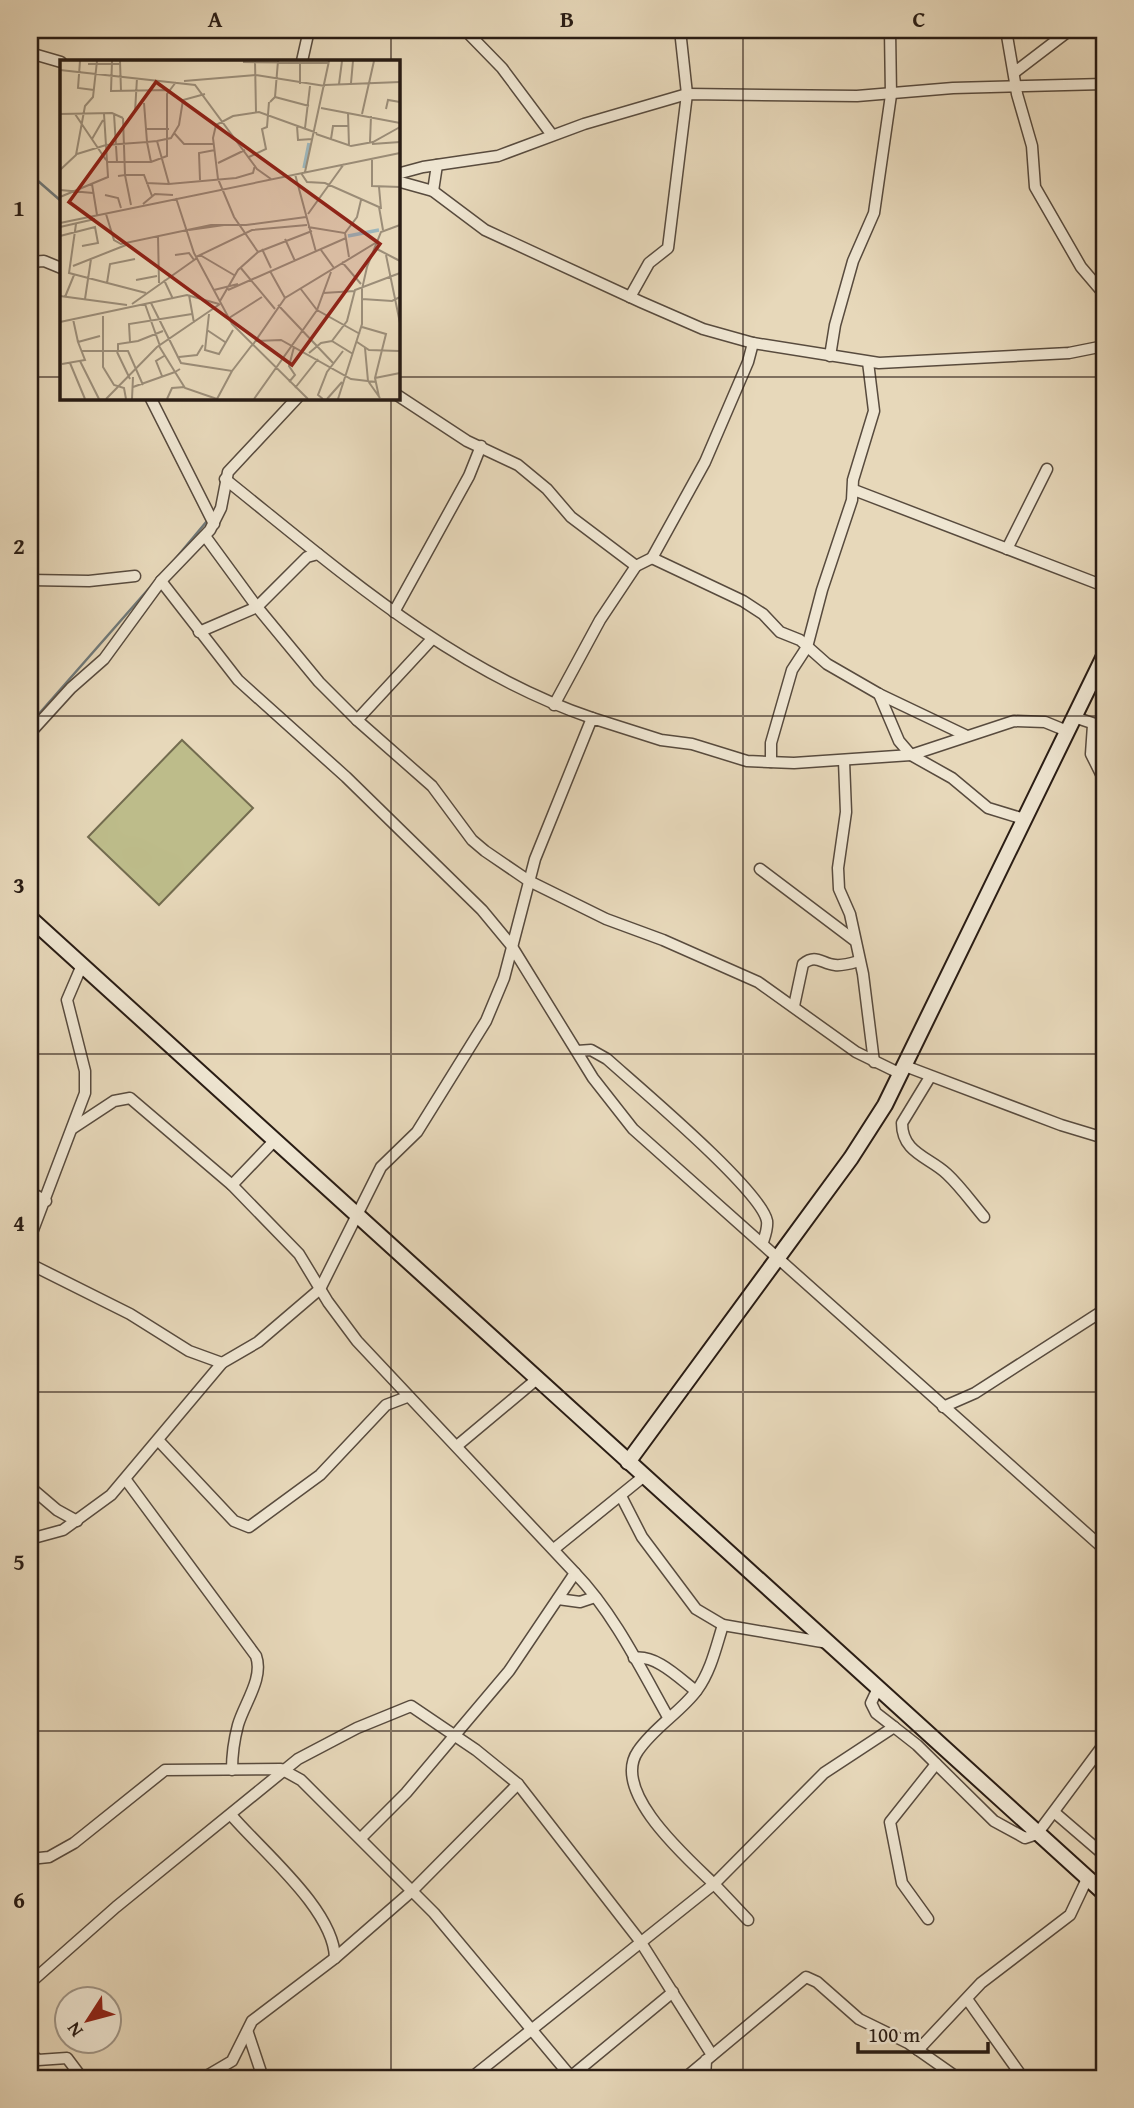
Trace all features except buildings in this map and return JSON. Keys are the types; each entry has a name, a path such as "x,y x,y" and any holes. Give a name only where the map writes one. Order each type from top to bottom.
{"main road":[{"path":"628,1462 851,1158 903,1070 1104,656"},
{"path":"30,918 1104,1894"}],"street":[{"path":"302,60 309,30"},
{"path":"465,30 502,68 552,135"},
{"path":"630,297 649,264 668,248 688,94 680,30"},
{"path":"830,356 843,293 874,212 891,95 890,30"},
{"path":"1006,30 1032,146 1035,187 1081,267 1104,294"},
{"path":"1015,72 1070,30"},
{"path":"30,53 60,62"},
{"path":"399,174 498,156 552,135 688,94 891,95 953,88 1104,84"},
{"path":"433,191 437,166"},
{"path":"399,181 433,191 485,229 630,297 703,329 753,343 868,362 903,363 1069,353 1104,346"},
{"path":"30,262 44,261 60,268"},
{"path":"554,705 600,620 636,566 652,558 705,462 748,362 753,343"},
{"path":"771,762 771,743 792,670 807,647 822,590 839,544 854,490 856,467 874,411 868,362"},
{"path":"399,396 467,441 481,446 531,475 571,517 636,566"},
{"path":"151,399 215,524"},
{"path":"30,733 71,688 104,659 161,582 215,524 225,479 231,467 296,399"},
{"path":"394,612 469,477 481,446"},
{"path":"1007,549 1046,469"},
{"path":"225,479 394,612 475,667 554,705 661,740 692,744 747,761 844,761 911,755 1014,721 1045,722 1067,731"},
{"path":"854,490 1104,586"},
{"path":"205,536 257,607 319,682 357,720 432,786 472,840 529,881 607,919 663,940 758,982 874,1062 930,1077 1104,1138"},
{"path":"200,632 257,607 307,557 318,554"},
{"path":"652,558 743,601 763,614 780,632 794,637 827,664 879,694 965,735"},
{"path":"30,580 89,580 135,576"},
{"path":"161,582 238,680 382,812 482,910 511,945 593,1078 633,1129 779,1256 943,1407 1104,1549"},
{"path":"357,720 432,639"},
{"path":"879,694 899,741 911,755 952,778 988,808 1024,819"},
{"path":"1074,717 1099,726 1091,754 1104,780"},
{"path":"30,1539 63,1530 126,1480 193,1394 222,1363 258,1342 320,1289 355,1214 384,1163 417,1132 486,1021 504,978 543,837 592,718"},
{"path":"844,761 846,812 838,868 839,889 850,914 874,1062"},
{"path":"760,869 854,940"},
{"path":"794,1006 803,964 807,961 815,958 838,965 859,961"},
{"path":"30,1238 73,1128 86,1082 66,1000 82,965"},
{"path":"577,1051 591,1049 607,1059 714,1156 762,1211 767,1226 763,1242"},
{"path":"930,1077 902,1122 907,1142 916,1154 948,1175 984,1217"},
{"path":"73,1128 114,1101 130,1098 232,1185 299,1254 320,1289 357,1340 407,1397 458,1444 595,1597 668,1717"},
{"path":"232,1185 275,1140"},
{"path":"30,1192 46,1202"},
{"path":"30,1264 130,1314 188,1352 222,1363"},
{"path":"943,1407 975,1393 1104,1310"},
{"path":"458,1444 537,1379"},
{"path":"158,1440 234,1521 249,1527 320,1475 386,1405 407,1397"},
{"path":"554,1549 643,1477"},
{"path":"126,1480 209,1594 250,1643 259,1664 238,1724 232,1770"},
{"path":"30,1487 57,1510 77,1521"},
{"path":"621,1496 642,1537 696,1609 723,1625 828,1643"},
{"path":"361,1838 406,1793 452,1735 523,1654 575,1573"},
{"path":"558,1600 580,1602 595,1597"},
{"path":"723,1625 706,1675 696,1691 637,1752 629,1770 631,1781 660,1830 748,1920"},
{"path":"634,1658 645,1657 659,1664 696,1691"},
{"path":"878,1688 871,1703 873,1708 1002,1828 1025,1838 1037,1834 1104,1744"},
{"path":"30,1983 107,1915 307,1754 411,1706 477,1750 518,1784 640,1941 673,1992 709,2057 705,2078"},
{"path":"471,2078 714,1884 824,1773 894,1727"},
{"path":"928,1919 902,1883 890,1822 936,1764"},
{"path":"30,1859 49,1857 74,1843 165,1770 285,1770 302,1780 412,1891 533,2030 571,2078 673,1992"},
{"path":"203,2078 232,2061 252,2021 335,1958 431,1876 518,1784"},
{"path":"1055,1812 1104,1855"},
{"path":"232,1816 290,1879 325,1924 333,1937 335,1958"},
{"path":"918,2050 996,1969 1061,1924 1077,1905 1087,1879"},
{"path":"685,2078 804,1978 817,1982 866,2023 918,2050 958,2078"},
{"path":"967,1998 1023,2078"},
{"path":"248,2033 262,2078"},
{"path":"30,2053 38,2060 67,2058 82,2078"}],"shaded area":[{"path":"182,740 253,808 159,905 88,837"}],"waterway":[{"path":"30,174 60,200"},
{"path":"146,399 207,521 171,564"},
{"path":"30,724 152,585"}]}
